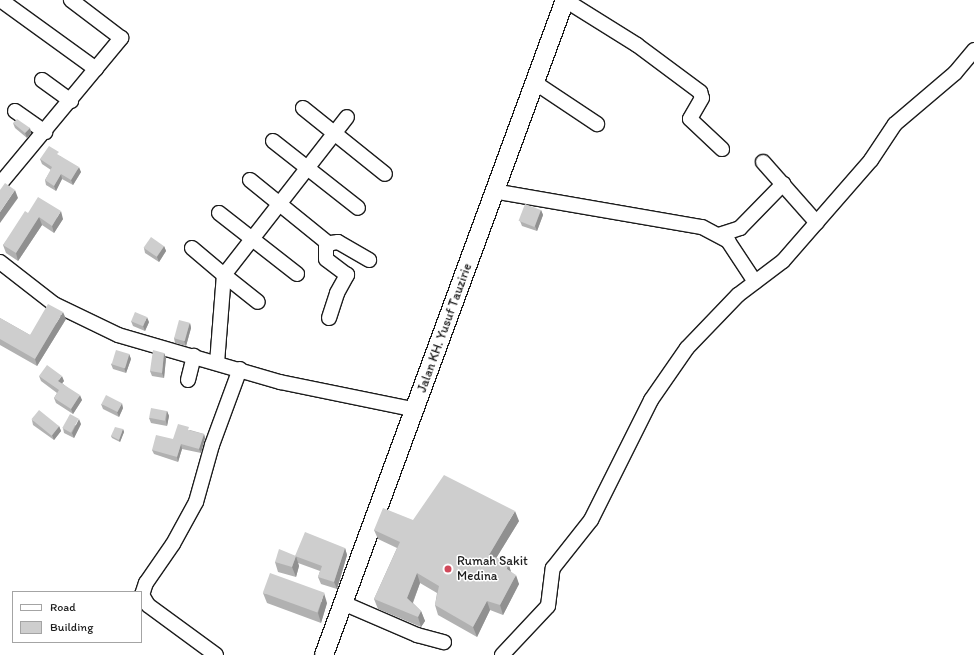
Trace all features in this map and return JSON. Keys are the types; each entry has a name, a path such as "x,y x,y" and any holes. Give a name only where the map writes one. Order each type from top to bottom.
{"main road":[{"name":"Jalan KH. Yusuf Tauzirie","path":"324,655 416,410 493,191 565,0"}],"street":[{"path":"0,184 38,137 45,132 71,101 121,38 71,0"},
{"path":"565,0 637,45 700,92 702,98 690,119 722,149"},
{"path":"1,1 96,69"},
{"path":"502,655 548,606 553,568 595,514 661,382 687,348 738,295 783,261 874,156 895,124 955,73 974,50"},
{"path":"42,80 71,101"},
{"path":"534,82 597,124"},
{"path":"303,108 385,174"},
{"path":"15,111 45,132"},
{"path":"217,363 224,275 347,117"},
{"path":"273,141 358,208"},
{"path":"763,162 817,223"},
{"path":"250,180 329,244"},
{"path":"719,235 740,228 783,184"},
{"path":"493,191 684,223 719,235 736,250 755,282"},
{"path":"219,213 297,274"},
{"path":"329,318 337,293 347,275 326,259 324,252 329,244 338,242 369,260"},
{"path":"192,248 258,302"},
{"path":"0,262 29,287 76,316 118,335 240,369 280,382 416,410"},
{"path":"188,380 194,356"},
{"path":"216,655 148,605 142,595 146,583 173,544 196,502 212,445 240,369"},
{"path":"343,603 417,635 444,642"}],"building":[{"path":"17,119 30,128 25,133 13,123"},
{"path":"49,146 59,152 57,154 79,167 71,180 61,174 54,186 45,180 52,167 40,159"},
{"path":"5,183 15,190 0,212 0,190"},
{"path":"38,197 61,211 52,226 39,217 16,253 3,245 25,211 28,213"},
{"path":"525,204 541,210 534,227 519,221"},
{"path":"151,237 164,246 157,257 144,248"},
{"path":"48,304 63,312 35,359 0,339 0,318 30,335"},
{"path":"135,312 147,317 143,326 131,321"},
{"path":"179,320 190,323 185,341 174,338"},
{"path":"116,350 129,354 125,368 112,364"},
{"path":"153,350 164,353 162,373 150,371"},
{"path":"47,365 62,376 58,381 80,395 71,409 54,398 59,390 39,376"},
{"path":"106,395 122,403 117,412 101,404"},
{"path":"151,408 167,411 165,421 149,418"},
{"path":"39,410 59,426 52,436 31,419"},
{"path":"70,414 79,419 71,433 62,428"},
{"path":"178,424 189,427 188,430 204,434 199,449 181,444 177,457 152,450 156,435 173,439"},
{"path":"115,427 123,429 119,440 111,436"},
{"name":"Rumah Sakit Medina","path":"444,475 515,511 489,555 508,562 507,569 516,575 500,605 487,601 473,627 435,605 439,586 417,573 407,598 421,611 418,617 374,599 400,542 374,530 383,508 413,520"},
{"path":"305,532 345,548 334,582 318,577 322,566 295,556"},
{"path":"279,549 296,556 292,567 275,562"},
{"path":"270,573 325,593 317,613 263,593"}],"place":[{"name":"Rumah Sakit Medina","path":"448,569"}]}
